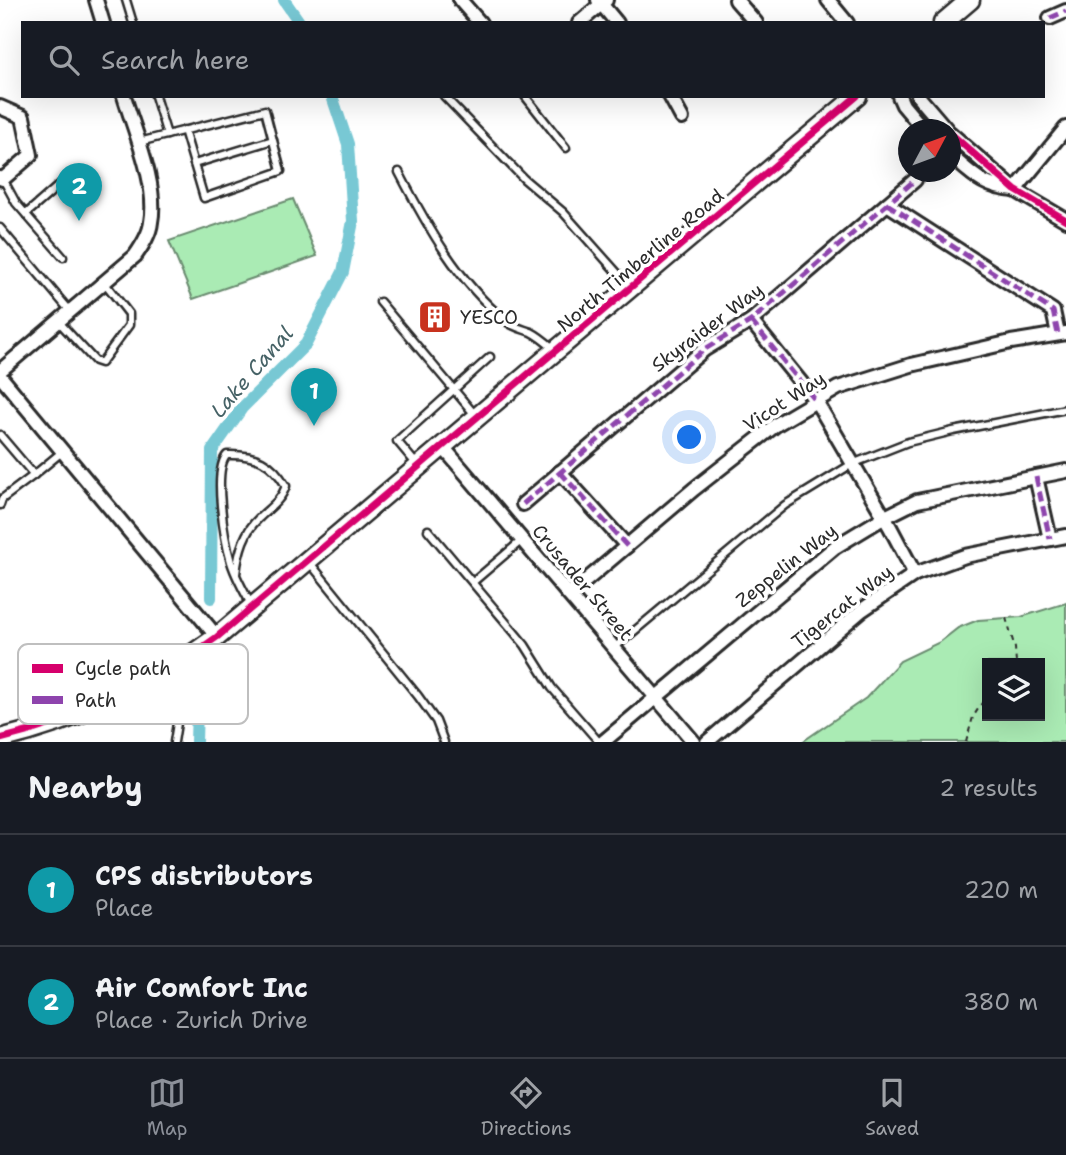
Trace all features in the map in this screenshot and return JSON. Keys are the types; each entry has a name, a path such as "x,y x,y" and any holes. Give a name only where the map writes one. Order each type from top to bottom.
{"main road":[{"path":"945,21 970,0"},
{"name":"North Timberline Road","path":"207,644 309,561 855,98"},
{"name":"North Timberline Road","path":"0,739 52,724"}],"street":[{"path":"96,0 102,21"},
{"path":"460,0 478,21"},
{"path":"736,0 754,21"},
{"path":"828,0 845,21"},
{"path":"581,21 602,1 616,21"},
{"path":"1050,18 1066,11"},
{"path":"125,98 152,192 151,223 142,246 135,256 0,373 217,637"},
{"path":"671,98 682,118"},
{"path":"900,98 915,119"},
{"path":"920,98 938,119"},
{"path":"0,107 23,117 31,155 2,179"},
{"path":"1015,190 1066,128"},
{"path":"961,142 1015,190 1066,220"},
{"path":"961,165 994,188 1015,190"},
{"name":"Skyraider Way","path":"523,504 705,349 751,321 913,182"},
{"path":"887,204 1053,311 1062,334"},
{"path":"751,321 816,401 915,574"},
{"name":"Vicot Way","path":"569,595 777,424 838,388 911,365 1011,342 1062,334"},
{"name":"Crusader Street","path":"443,447 694,742"},
{"name":"Zeppelin Way","path":"601,742 835,547 883,518 917,501 1066,471"},
{"path":"560,472 627,546"},
{"path":"1036,477 1050,539"},
{"name":"Tigercat Way","path":"707,742 862,610 915,574 965,556 1066,536"}],"lane":[{"path":"126,0 132,21"},
{"path":"156,98 167,135"},
{"path":"446,98 524,179 563,212 631,288"},
{"path":"528,98 566,148"},
{"path":"137,142 167,135 184,130 265,110 281,171 204,198 184,130"},
{"path":"194,164 273,140"},
{"path":"399,172 432,233 457,268 489,305 509,324 539,337 557,351"},
{"path":"2,179 16,203 63,257"},
{"path":"26,214 65,180"},
{"path":"0,228 70,311"},
{"path":"58,321 95,361 101,363 130,320 129,314 104,282"},
{"path":"380,302 478,418"},
{"path":"419,468 397,441 490,357"},
{"path":"614,648 785,505 852,464 919,439 1066,409"},
{"path":"0,435 34,475"},
{"path":"0,505 2,499 63,451"},
{"path":"236,575 244,540 255,521 283,496 286,486 277,471 267,463 227,455 222,460 220,477 222,513 230,558 236,575 253,608"},
{"path":"428,530 525,645 552,688 601,742"},
{"path":"473,582 522,540"},
{"path":"309,561 418,696 436,721 444,742"},
{"path":"174,742 177,724"}],"path":[{"path":"1006,618 1016,658"},
{"path":"967,742 973,716 982,702"}],"green space":[{"path":"293,199 317,256 193,299 169,241"},
{"path":"1066,603 1066,742 802,742 866,698 900,661 940,642 958,628 978,620 1021,617"}],"waterway":[{"name":"Lake Canal","path":"284,0 299,21"},
{"name":"Lake Canal","path":"211,598 212,451 242,408 306,344 343,272 353,221 348,144 333,98"},
{"name":"Lake Canal","path":"196,724 196,742"}],"marked path":[{"path":"1050,18 1066,11"},
{"path":"523,504 705,349 751,321 913,182"},
{"path":"887,204 1053,311 1058,334"},
{"path":"751,321 816,401"},
{"path":"560,472 627,546"},
{"path":"1036,477 1050,539"}],"cycle path":[{"path":"207,644 855,98"},
{"path":"961,143 1015,190 1066,220"},
{"path":"0,739 52,724"}],"place":[{"name":"Air Comfort Inc","path":"79,221"},
{"name":"YESCO","path":"435,317"},
{"name":"CPS distributors","path":"314,426"}]}
